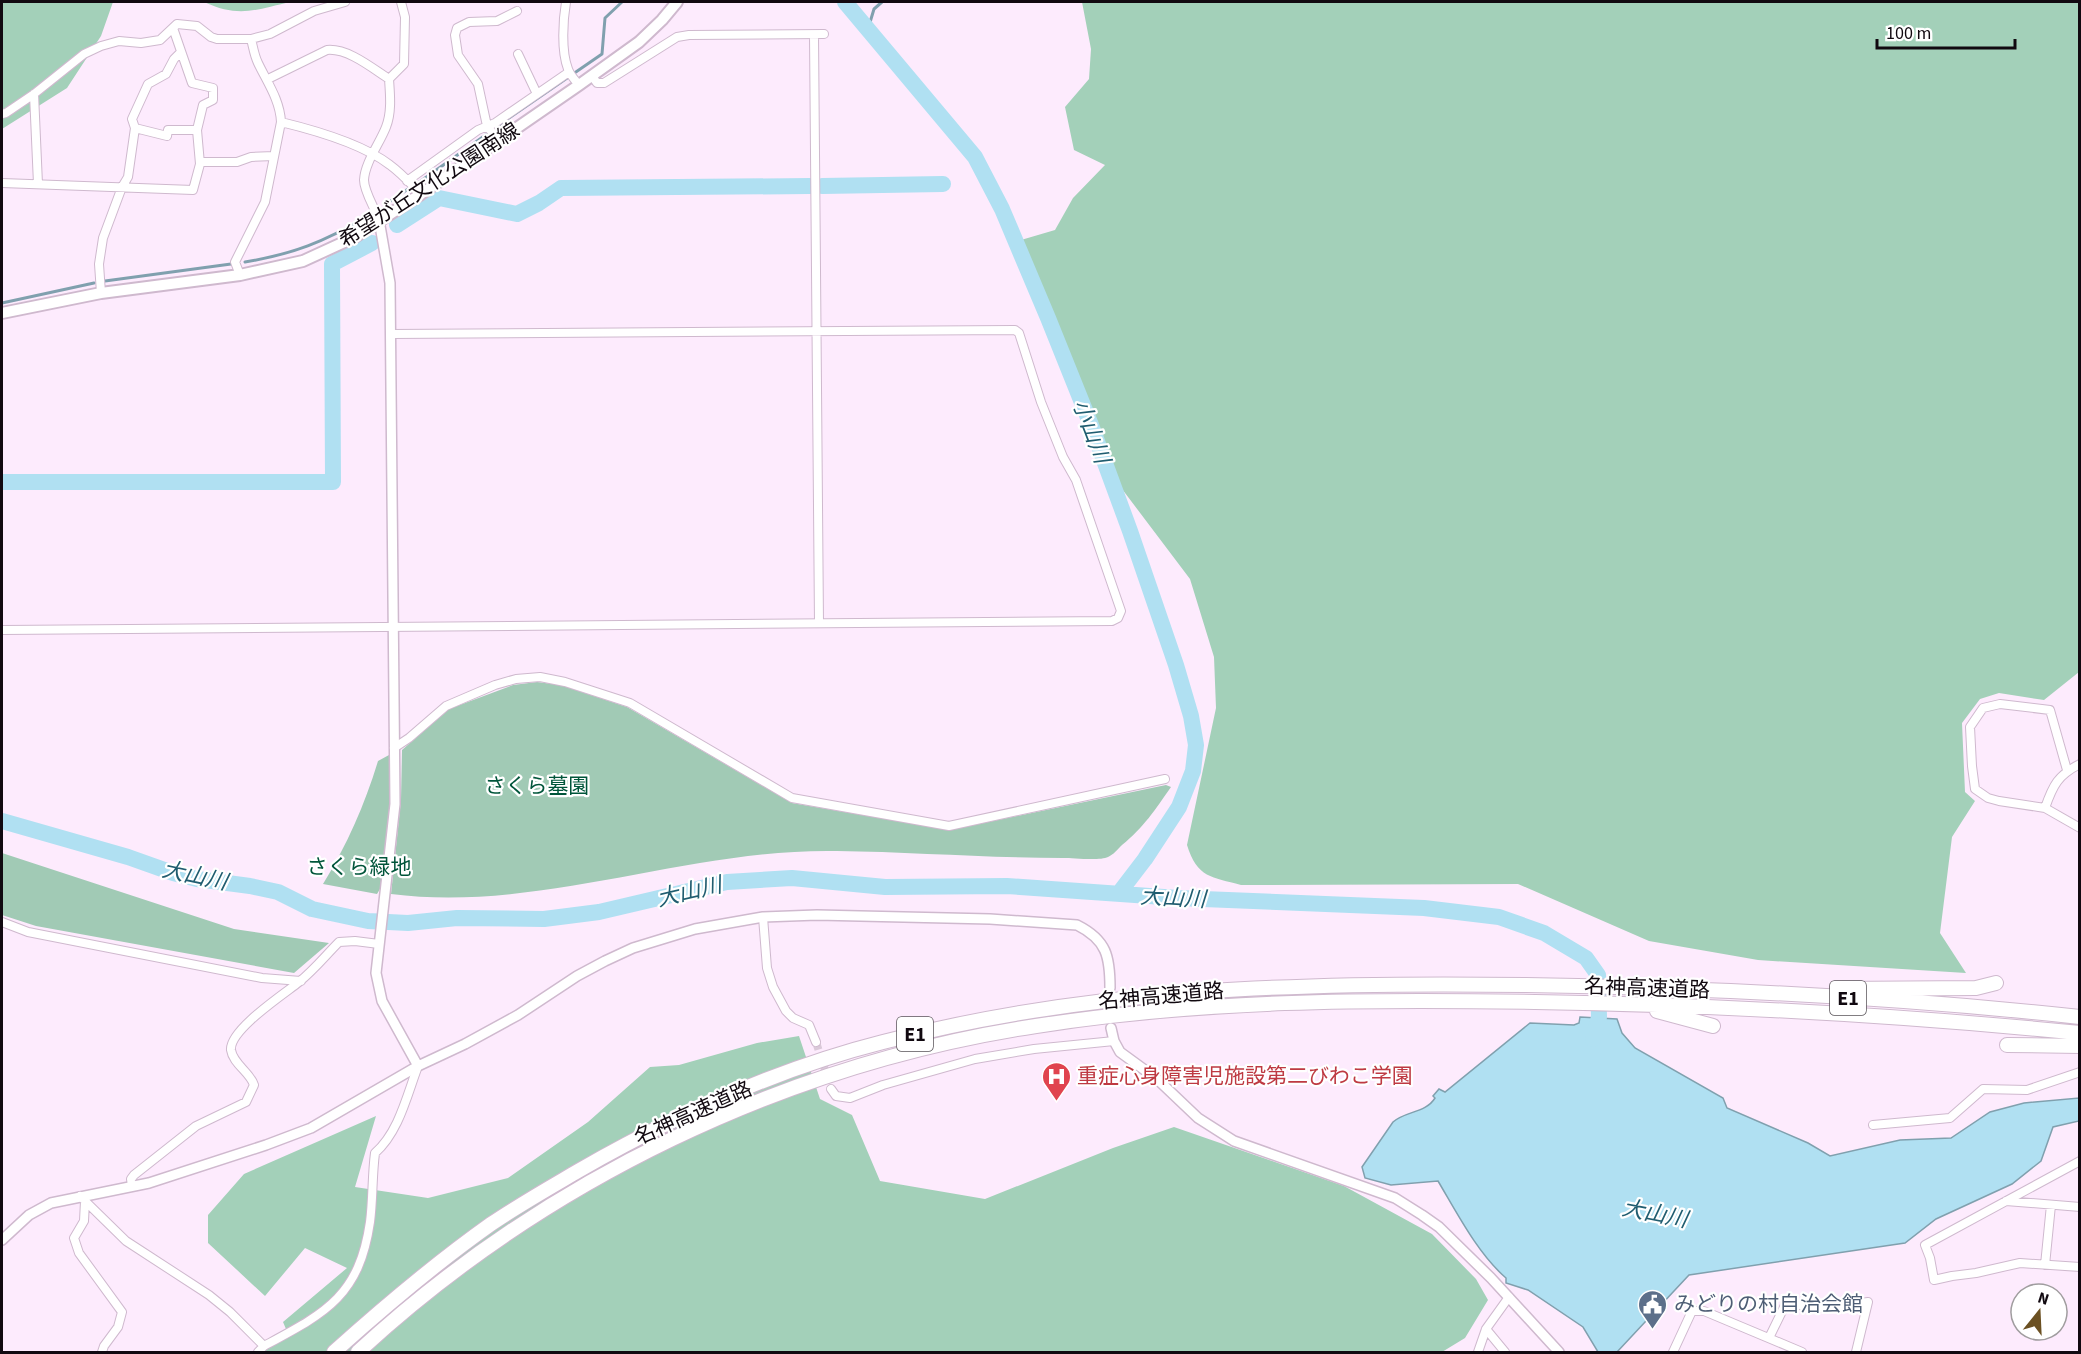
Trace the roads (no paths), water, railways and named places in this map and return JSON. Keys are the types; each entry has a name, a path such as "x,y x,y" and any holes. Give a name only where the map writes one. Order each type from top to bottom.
{"highway":[{"path":"1709,990 1976,988 1996,983"},
{"name":"名神高速道路","path":"334,1353 438,1263 494,1222 627,1142 742,1089 814,1063 880,1042 961,1023 1030,1010 1161,995 1326,985 1582,986 1709,990 1893,1000 2079,1017"},
{"name":"名神高速道路","path":"358,1353 392,1321 504,1235 573,1192 634,1158 749,1105 819,1078 963,1039 1033,1026 1162,1011 1327,1001 1462,1000 1730,1007 2079,1033"},
{"path":"1617,1004 1649,1009 1713,1026"},
{"path":"2007,1045 2079,1047"}],"main road":[{"name":"希望が丘文化公園南線","path":"2,313 101,293 240,275 303,261 353,238 421,194 639,42 677,2"}],"street":[{"path":"2,114 34,94 84,54 101,45 119,40 141,44 160,40 177,24 197,26 217,39 251,39 270,34 314,11 345,2"},
{"path":"401,2 405,17 405,64 389,79 388,124 364,180 379,220 390,283 391,334 395,804 376,973 382,1001 418,1066"},
{"path":"566,2 564,39 569,72 579,84"},
{"path":"498,140 487,126 478,84 458,55 454,35 457,28 469,22 497,21 517,11"},
{"path":"2,183 193,190 200,162 197,130 202,105 213,100 213,88 192,83 173,28"},
{"path":"591,76 597,83 603,83 678,37 689,35 824,34"},
{"path":"814,35 819,623"},
{"path":"240,275 235,262 265,202 281,122 281,114 268,79 257,61 251,39"},
{"path":"268,79 327,50 334,50 358,60 389,79"},
{"path":"101,293 99,264 103,238 128,177 135,128 132,119 148,84 166,74 174,59 181,52"},
{"path":"518,54 537,94"},
{"path":"407,181 478,130 569,72"},
{"path":"34,94 38,184"},
{"path":"281,122 311,129 374,155 391,165 421,194"},
{"path":"135,128 167,136 168,130 197,130"},
{"path":"200,162 237,162 251,157 274,156"},
{"path":"2,630 1112,621 1118,618 1121,611 1076,480 1063,457 1041,402 1016,330 391,334"},
{"path":"394,748 447,706 495,685 516,679 540,677 565,682 630,703 792,798 949,826 1166,779"},
{"path":"2067,770 2050,710 2000,704 1983,708 1970,727 1975,789 1988,798 1999,801 2045,808 2079,828"},
{"path":"2045,808 2052,786 2067,770 2079,764"},
{"path":"2,1240 29,1215 62,1200 83,1199 149,1183 311,1128 418,1066 518,1015 577,976 633,948 695,929 763,917 866,916 990,919 1077,925 1089,931 1106,951 1110,961 1110,988"},
{"path":"763,917 767,968 773,987 786,1011 793,1018 809,1025 816,1042"},
{"path":"2,922 28,932 262,978 301,981"},
{"path":"132,1186 131,1179 134,1175 196,1125 246,1102 254,1085 253,1080 234,1057 231,1050 232,1044 235,1037 263,1009 301,981 339,942 379,943"},
{"path":"1111,1028 1120,1052 1157,1079 1198,1118 1222,1134 1253,1148 1395,1198 1439,1227 1509,1296 1559,1353"},
{"path":"831,1089 836,1096 850,1098 883,1085 975,1059 1034,1049 1114,1041"},
{"path":"258,1353 264,1346 322,1311 342,1295 354,1278 370,1223 375,1153 386,1143 418,1066"},
{"path":"1873,1125 1950,1118 1983,1089 2027,1090 2079,1072"},
{"path":"2079,1161 1925,1245 1934,1280 2020,1263 2079,1268"},
{"path":"83,1199 126,1241 209,1295 230,1312 264,1346"},
{"path":"83,1199 84,1221 74,1238 80,1253 122,1312 118,1327 104,1346 102,1353"},
{"path":"2005,1201 2079,1207"},
{"path":"2045,1265 2051,1205"},
{"path":"1478,1353 1486,1329 1509,1296"},
{"path":"1769,1338 1787,1301 1813,1309 1868,1302 1856,1353"},
{"path":"1673,1353 1692,1311 1704,1311 1802,1353"},
{"path":"1486,1329 1505,1353"}],"water":[{"path":"1580,1017 1617,1019 1622,1033 1635,1048 1723,1098 1727,1108 1808,1143 1830,1156 1900,1140 1951,1138 1990,1112 2024,1103 2079,1098 2079,1121 2053,1127 2041,1161 2012,1184 1936,1219 1905,1243 1689,1275 1617,1352 1598,1352 1583,1327 1528,1290 1506,1283 1506,1278 1486,1257 1438,1181 1391,1185 1365,1178 1362,1167 1393,1122 1426,1107 1435,1098 1433,1096 1439,1089 1445,1092 1530,1023 1574,1025 1579,1023"}],"waterway":[{"path":"496,127 602,54 605,18 622,2"},
{"name":"小山川","path":"845,2 975,157 1002,209 1091,425 1176,665 1191,716 1196,745 1193,771 1179,807 1145,859 1119,893"},
{"path":"868,29 874,9 882,2"},
{"path":"418,183 487,134"},
{"path":"822,186 943,184"},
{"path":"397,225 439,198 517,214 561,188 810,186"},
{"path":"386,204 408,189"},
{"path":"245,262 308,246 366,217"},
{"path":"2,482 333,482 332,264 372,243"},
{"path":"105,281 231,264"},
{"path":"2,303 94,283"},
{"name":"大山川","path":"2,821 128,857 173,873 278,892 312,909 368,921 408,923 457,918 544,919 599,912 727,882 792,878 885,887 1007,886 1178,898 1424,908 1499,917 1544,933 1586,958 1598,975 1599,1017 1593,1039"}],"tunnel":[{"path":"816,1042 828,1079"}],"place":[{"name":"重症心身障害児施設第二びわこ学園","path":"1056,1102"},
{"name":"みどりの村自治会館","path":"1653,1330"}],"park label":[{"name":"さくら墓園","path":"537,786"},
{"name":"さくら緑地","path":"359,867"}]}
